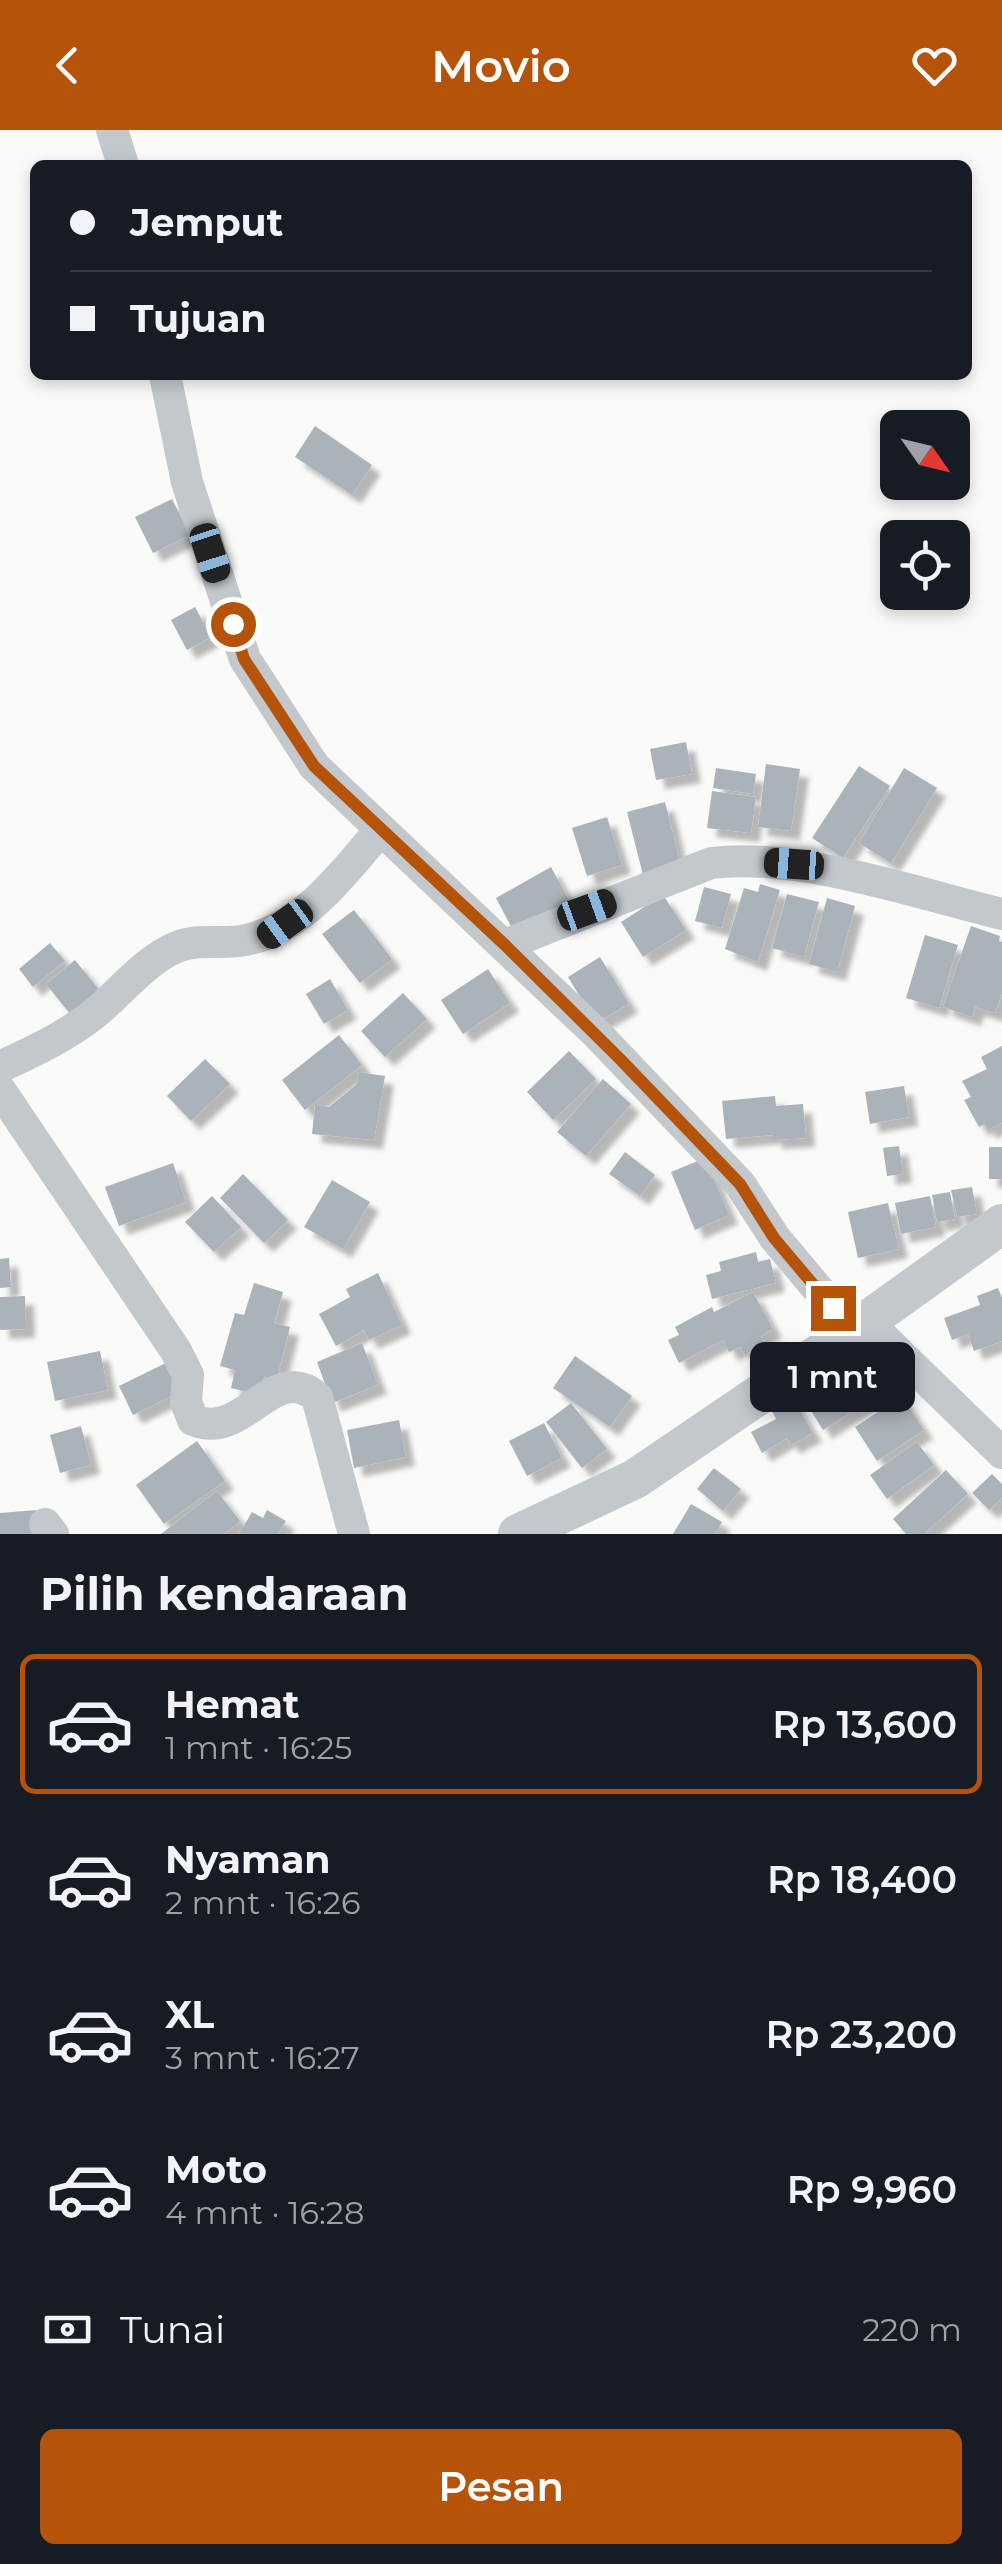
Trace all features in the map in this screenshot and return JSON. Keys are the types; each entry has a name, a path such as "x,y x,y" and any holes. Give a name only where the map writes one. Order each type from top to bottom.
{"street":[{"path":"112,130 121,160"},
{"path":"167,380 187,482 244,659 314,766 596,1034 740,1184 774,1238 860,1326 1002,1454"},
{"path":"0,1067 80,1024 178,946 268,936 328,891 380,830"},
{"path":"505,945 711,864 736,860 794,864 1002,914"},
{"path":"0,1090 176,1351 188,1375 186,1396 193,1420 203,1423 234,1419 282,1388 303,1388 317,1397 354,1534"},
{"path":"518,1534 634,1479 1002,1224"}],"building":[{"path":"315,426 372,465 352,495 295,457"},
{"path":"172,499 190,535 153,553 135,517"},
{"path":"195,607 211,637 187,650 171,620"},
{"path":"686,742 692,774 656,780 650,749"},
{"path":"766,764 800,769 791,831 758,827"},
{"path":"859,766 890,786 843,858 812,838"},
{"path":"716,768 756,774 753,794 713,788"},
{"path":"904,768 937,788 891,863 859,843"},
{"path":"712,791 756,797 751,833 707,828"},
{"path":"665,802 681,866 643,875 627,812"},
{"path":"607,817 622,865 587,876 572,828"},
{"path":"551,867 572,906 516,936 496,898"},
{"path":"760,884 780,890 758,962 725,949 744,888 758,892"},
{"path":"704,887 731,894 722,928 695,921"},
{"path":"787,894 819,902 804,957 772,948"},
{"path":"663,895 686,930 643,957 621,922"},
{"path":"827,898 855,906 837,972 809,964"},
{"path":"354,910 392,959 360,983 322,934"},
{"path":"971,926 1000,936 1002,942 1002,993 995,1013 975,1007 972,1017 943,1007"},
{"path":"925,935 958,945 939,1008 906,998"},
{"path":"50,943 65,961 33,987 19,969"},
{"path":"600,957 629,1004 596,1023 568,977"},
{"path":"75,960 100,991 71,1015 46,984"},
{"path":"488,969 510,1003 463,1034 441,1000"},
{"path":"330,979 348,1010 324,1024 306,994"},
{"path":"403,993 427,1019 385,1057 361,1031"},
{"path":"339,1035 362,1065 305,1110 282,1080"},
{"path":"1002,1046 1002,1123 988,1130 985,1124 979,1127 964,1100 971,1097 962,1081 987,1069 981,1057"},
{"path":"569,1051 596,1079 553,1120 527,1092"},
{"path":"205,1059 230,1084 191,1121 167,1096"},
{"path":"359,1072 385,1076 374,1140 312,1134 315,1105 329,1107 357,1084"},
{"path":"603,1079 631,1104 586,1156 557,1132"},
{"path":"904,1086 909,1117 870,1124 865,1092"},
{"path":"775,1096 776,1106 803,1104 806,1138 773,1140 773,1135 726,1139 722,1101"},
{"path":"899,1146 903,1174 887,1176 883,1148"},
{"path":"989,1147 1002,1147 1002,1179 989,1179"},
{"path":"625,1152 655,1175 640,1196 609,1174"},
{"path":"705,1158 729,1215 695,1230 671,1172"},
{"path":"173,1163 186,1202 119,1226 105,1187"},
{"path":"243,1174 288,1220 264,1243 220,1198"},
{"path":"332,1180 370,1202 343,1249 304,1227"},
{"path":"972,1187 977,1214 957,1217 951,1190"},
{"path":"950,1192 955,1219 937,1222 932,1195"},
{"path":"212,1196 241,1227 214,1252 185,1222"},
{"path":"930,1196 936,1227 901,1234 895,1203"},
{"path":"888,1203 899,1249 858,1258 848,1212"},
{"path":"756,1252 758,1262 770,1259 776,1283 712,1299 706,1275 721,1271 719,1262"},
{"path":"9,1258 11,1287 0,1288 0,1259"},
{"path":"378,1273 402,1325 369,1340 364,1330 336,1346 319,1314 350,1297 346,1289"},
{"path":"254,1283 283,1292 274,1323 290,1327 276,1381 264,1377 259,1395 231,1388 235,1370 220,1366 235,1313 244,1315"},
{"path":"998,1288 1002,1298 1002,1341 974,1351 968,1334 952,1340 944,1318 980,1305 977,1296"},
{"path":"753,1292 773,1329 761,1336 765,1343 745,1355 740,1347 729,1352 723,1340 679,1363 668,1340 679,1335 675,1327 712,1307 714,1312"},
{"path":"25,1296 26,1329 0,1330 0,1297"},
{"path":"362,1343 378,1385 332,1403 317,1362"},
{"path":"871,1348 894,1385 823,1430 800,1393"},
{"path":"100,1351 108,1390 55,1401 47,1362"},
{"path":"575,1356 632,1396 610,1427 553,1388"},
{"path":"170,1361 184,1390 133,1415 119,1386"},
{"path":"902,1396 924,1430 877,1461 855,1427"},
{"path":"793,1399 813,1433 791,1445 787,1438 762,1453 751,1432 776,1419 772,1411"},
{"path":"571,1403 607,1449 582,1468 546,1422"},
{"path":"399,1420 406,1457 354,1468 347,1430"},
{"path":"544,1423 562,1458 527,1476 509,1441"},
{"path":"81,1426 91,1465 60,1473 50,1435"},
{"path":"197,1441 225,1481 164,1524 136,1485"},
{"path":"917,1442 934,1465 887,1499 870,1475"},
{"path":"714,1468 741,1489 723,1511 697,1489"},
{"path":"946,1470 968,1494 924,1534 906,1534 893,1519"},
{"path":"992,1474 1002,1484 1002,1498 989,1510 972,1493"},
{"path":"217,1491 240,1521 224,1534 161,1534"},
{"path":"691,1504 722,1522 715,1534 673,1534"},
{"path":"37,1510 39,1534 0,1534 0,1513"},
{"path":"267,1510 286,1521 278,1534 239,1534 252,1512 263,1518"}],"route":[{"path":"233,624 244,659 314,766 596,1034 740,1184 774,1238 833,1308"}]}
